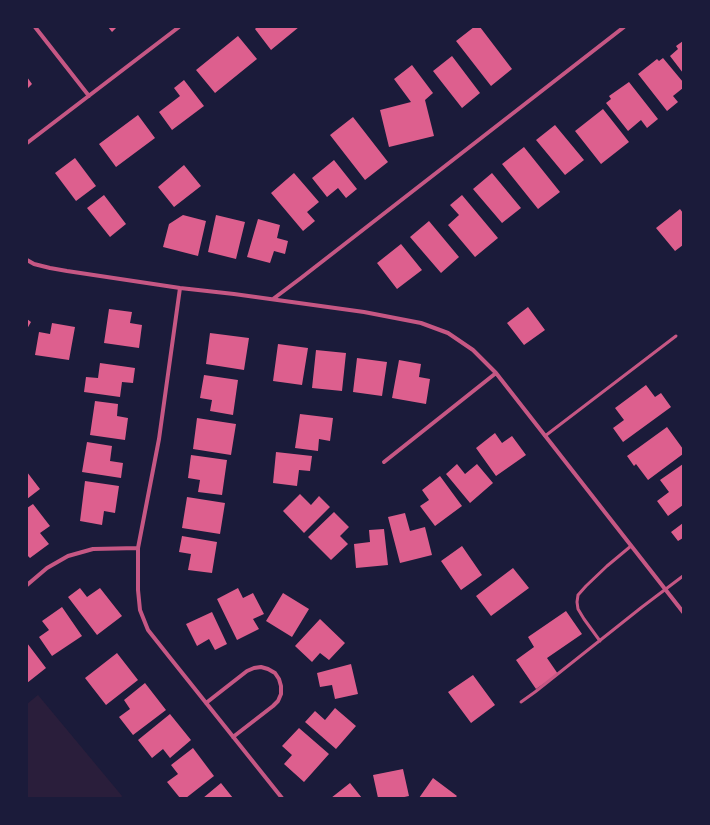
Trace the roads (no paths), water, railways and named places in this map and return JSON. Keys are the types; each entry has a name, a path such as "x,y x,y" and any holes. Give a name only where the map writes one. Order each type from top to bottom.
{"street":[{"path":"35,27 89,96"},
{"path":"27,143 179,27"},
{"path":"273,299 624,27"},
{"path":"27,260 34,264 50,268 180,288 364,312 421,323 448,333 474,350 496,373 683,612"},
{"path":"180,288 158,439 138,548 138,590 140,610 148,630 282,798"},
{"path":"384,462 496,373"},
{"path":"27,585 47,568 68,556 93,549 138,548"},
{"path":"206,704 247,671 261,667 275,673 281,686 281,694 278,701 233,737"}],"lane":[{"path":"545,436 676,336"},
{"path":"600,641 578,609 578,595 631,546"},
{"path":"520,702 535,692 683,576"}]}
